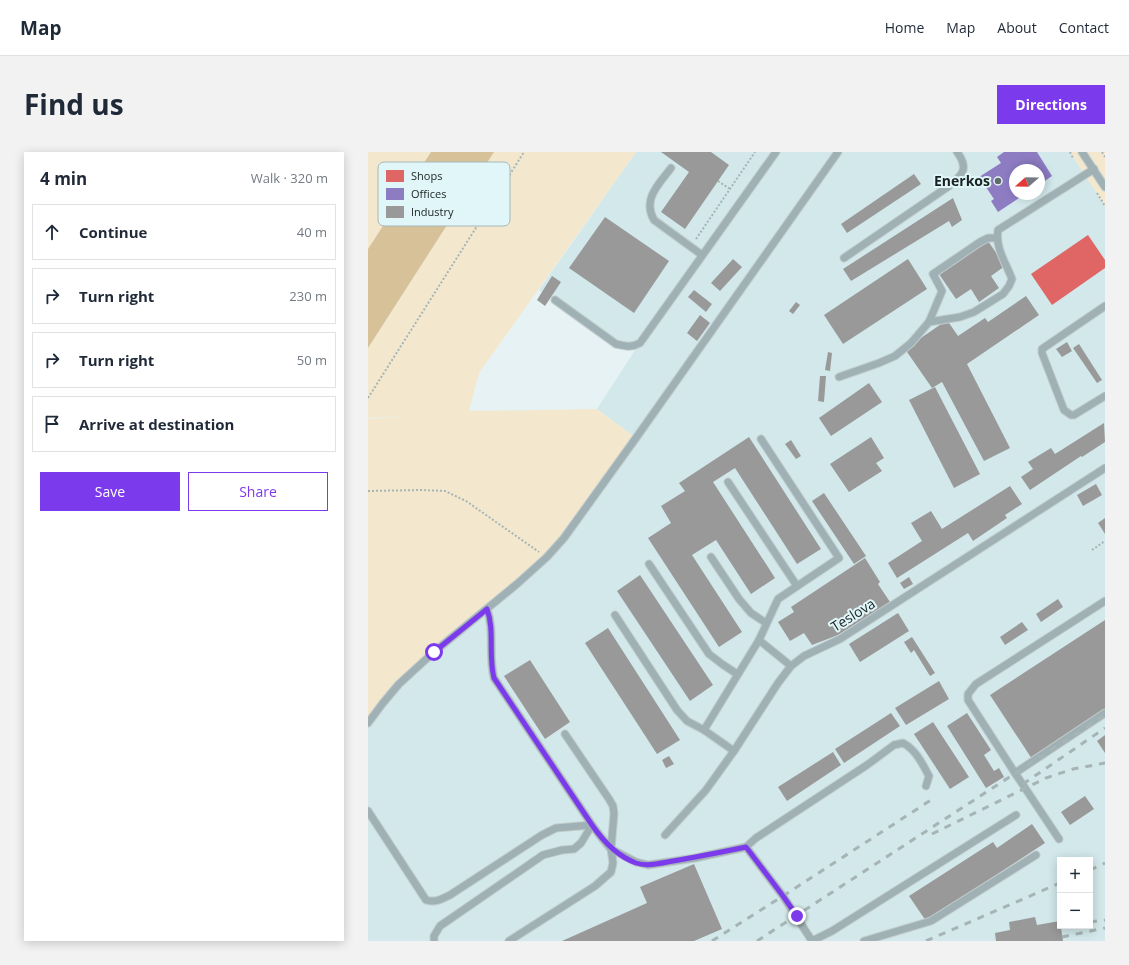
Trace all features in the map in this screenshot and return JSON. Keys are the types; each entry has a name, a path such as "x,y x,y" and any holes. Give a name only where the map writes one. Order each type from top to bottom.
{"lane":[{"path":"555,300 616,344 627,347 635,346 640,343 776,152"},
{"path":"368,723 399,684 434,652 547,557 564,538 838,152"},
{"path":"844,258 958,179 963,169 963,164 957,152"},
{"path":"1082,152 1105,187"},
{"path":"671,168 652,195 649,203 650,213 654,220 702,255"},
{"path":"929,322 960,317 974,312 1003,294 1012,278 1000,250 997,238 998,230 1094,169"},
{"path":"839,377 895,356 911,343 929,322 942,291 933,274 980,242 988,238 997,238"},
{"path":"1105,306 1042,349 1042,353 1064,410 1071,415 1074,415 1105,396"},
{"path":"704,730 759,640 778,599 839,558 761,439"},
{"name":"Teslova","path":"664,835 706,790 791,666 804,656 840,639 1105,468"},
{"path":"728,482 797,586"},
{"path":"711,557 739,599 751,613 766,623"},
{"path":"649,564 709,654 737,674"},
{"path":"1060,839 968,700 968,694 976,684 1105,601"},
{"path":"487,609 491,619 492,668 494,678 601,837 611,849 636,862 648,865 695,858 746,847 756,838 868,765 894,745 903,743 910,747 920,760 929,776 926,786"},
{"path":"615,615 677,710 687,721 704,730 734,751"},
{"path":"759,640 791,666"},
{"path":"1015,772 1105,713"},
{"path":"509,941 595,886 611,872 613,863 611,849 614,814 613,806 565,734"},
{"path":"368,811 426,900 431,902 438,901 450,895 556,828 592,825"},
{"path":"746,847 783,896 812,941 832,931 1016,815"},
{"path":"434,941 434,936 440,926 543,855 562,850 574,849 581,843 592,825"},
{"path":"864,941 931,921 1036,855"}],"path":[{"path":"510,174 524,152"},
{"path":"691,247 755,152"},
{"path":"1102,152 1105,157"},
{"path":"718,181 730,189"},
{"path":"368,398 477,226"},
{"path":"368,491 445,491 466,501 547,557"},
{"path":"1092,550 1105,541"}],"shaded area":[{"path":"368,152 431,152 425,162 378,162 378,226 383,226 368,249"},
{"path":"431,152 494,152 488,162 425,162"},
{"path":"494,152 636,152 479,373 469,411 597,409 636,438 564,538 399,684 368,723 368,419 404,416 368,418 368,348 446,226 510,226 510,162 488,162"},
{"path":"636,152 1070,152 1105,206 1105,941 368,941 368,723 383,703 636,438 597,409 639,344 616,344 539,290"},
{"path":"1070,152 1105,152 1105,206"},
{"path":"383,226 446,226 368,348 368,249"}],"building: Shops":[{"path":"1088,235 1105,260 1105,268 1052,305 1031,274"}],"building: Offices":[{"name":"Enerkos","path":"1004,152 1037,152 1044,164 1009,164 1009,200 1016,200 998,212 991,201 994,199 979,177 1001,163 997,157"},
{"name":"Enerkos","path":"1045,165 1052,176 1045,181"}],"building: Industry":[{"path":"661,152 711,152 729,165 685,229 661,212 689,172"},
{"path":"914,174 921,184 847,233 841,224"},
{"path":"953,198 962,220 952,227 949,221 851,281 843,269"},
{"path":"605,217 669,261 634,313 569,268"},
{"path":"988,241 1005,266 991,276 999,288 979,302 971,289 956,299 939,274"},
{"path":"733,259 742,267 720,291 711,283"},
{"path":"908,259 927,289 843,344 824,315"},
{"path":"552,276 561,282 545,306 537,300"},
{"path":"694,290 712,304 706,312 688,297"},
{"path":"1026,296 1039,315 967,364 1010,448 984,461 942,382 932,388 905,349 947,320 958,336 985,318 988,322"},
{"path":"796,302 800,305 793,314 789,311"},
{"path":"700,315 710,323 697,341 687,333"},
{"path":"1067,342 1072,351 1062,357 1056,349"},
{"path":"1079,344 1102,380 1097,383 1073,348"},
{"path":"828,352 832,353 830,371 825,370"},
{"path":"820,376 826,376 824,402 818,401"},
{"path":"869,383 882,402 831,436 819,418"},
{"path":"935,387 980,474 954,488 909,400"},
{"path":"1104,423 1105,442 1030,490 1021,477 1033,469 1028,462 1051,448 1055,454"},
{"path":"749,437 821,549 797,564 735,468 713,482 775,578 751,594 716,540 692,555 742,632 719,647 648,538 671,523 661,506 685,491 679,483"},
{"path":"871,437 884,458 876,463 882,471 849,492 830,464"},
{"path":"791,440 801,456 796,459 785,444"},
{"path":"1096,484 1102,495 1083,506 1077,495"},
{"path":"1010,486 1022,504 1005,515 1007,518 973,541 968,533 897,578 888,563 922,541 911,523 931,511 942,529"},
{"path":"824,493 866,556 854,564 812,501"},
{"path":"1105,518 1105,534 1098,523"},
{"path":"865,558 880,582 878,584 890,602 838,635 812,645 804,633 790,641 778,622 794,612 791,607"},
{"path":"640,575 713,685 690,701 617,591"},
{"path":"909,577 913,584 904,589 900,583"},
{"path":"1058,599 1063,607 1041,622 1036,614"},
{"path":"898,613 909,631 860,662 849,644"},
{"path":"1105,620 1105,711 1032,759 990,695"},
{"path":"1022,622 1028,630 1005,645 1000,637"},
{"path":"608,628 680,740 657,754 585,643"},
{"path":"912,637 935,673 930,676 914,650 911,653 904,642"},
{"path":"530,660 570,722 545,739 504,676"},
{"path":"939,681 949,699 906,725 895,708"},
{"path":"891,713 900,726 844,763 835,749"},
{"path":"967,713 991,750 984,755 994,771 999,768 1004,777 986,788 947,726"},
{"path":"933,722 969,777 950,789 914,734"},
{"path":"1105,735 1105,753 1097,741"},
{"path":"833,752 841,765 787,801 778,787"},
{"path":"669,756 674,764 666,768 662,760"},
{"path":"1085,796 1094,809 1070,825 1061,812"},
{"path":"1032,824 1045,843 926,921 909,896 993,842 997,848"},
{"path":"694,864 722,929 694,941 562,941 647,903 640,887"},
{"path":"1035,917 1037,925 1057,922 1057,929 1061,929 1063,941 996,941 995,933 1010,930 1009,922"}],"railway":[{"path":"757,941 1105,715"},
{"path":"1023,784 1105,728"},
{"path":"932,834 1046,778 1073,769 1105,763"},
{"path":"712,941 931,800"},
{"path":"1093,869 1105,863"},
{"path":"926,941 1057,884"},
{"path":"1093,922 1105,920"},
{"path":"1062,937 1105,928"}],"place":[{"name":"Enerkos","path":"998,181"}],"route":[{"path":"434,652 487,609 491,619 492,668 494,678 592,825 611,849 636,862 648,865 695,858 746,847 797,916"}]}
